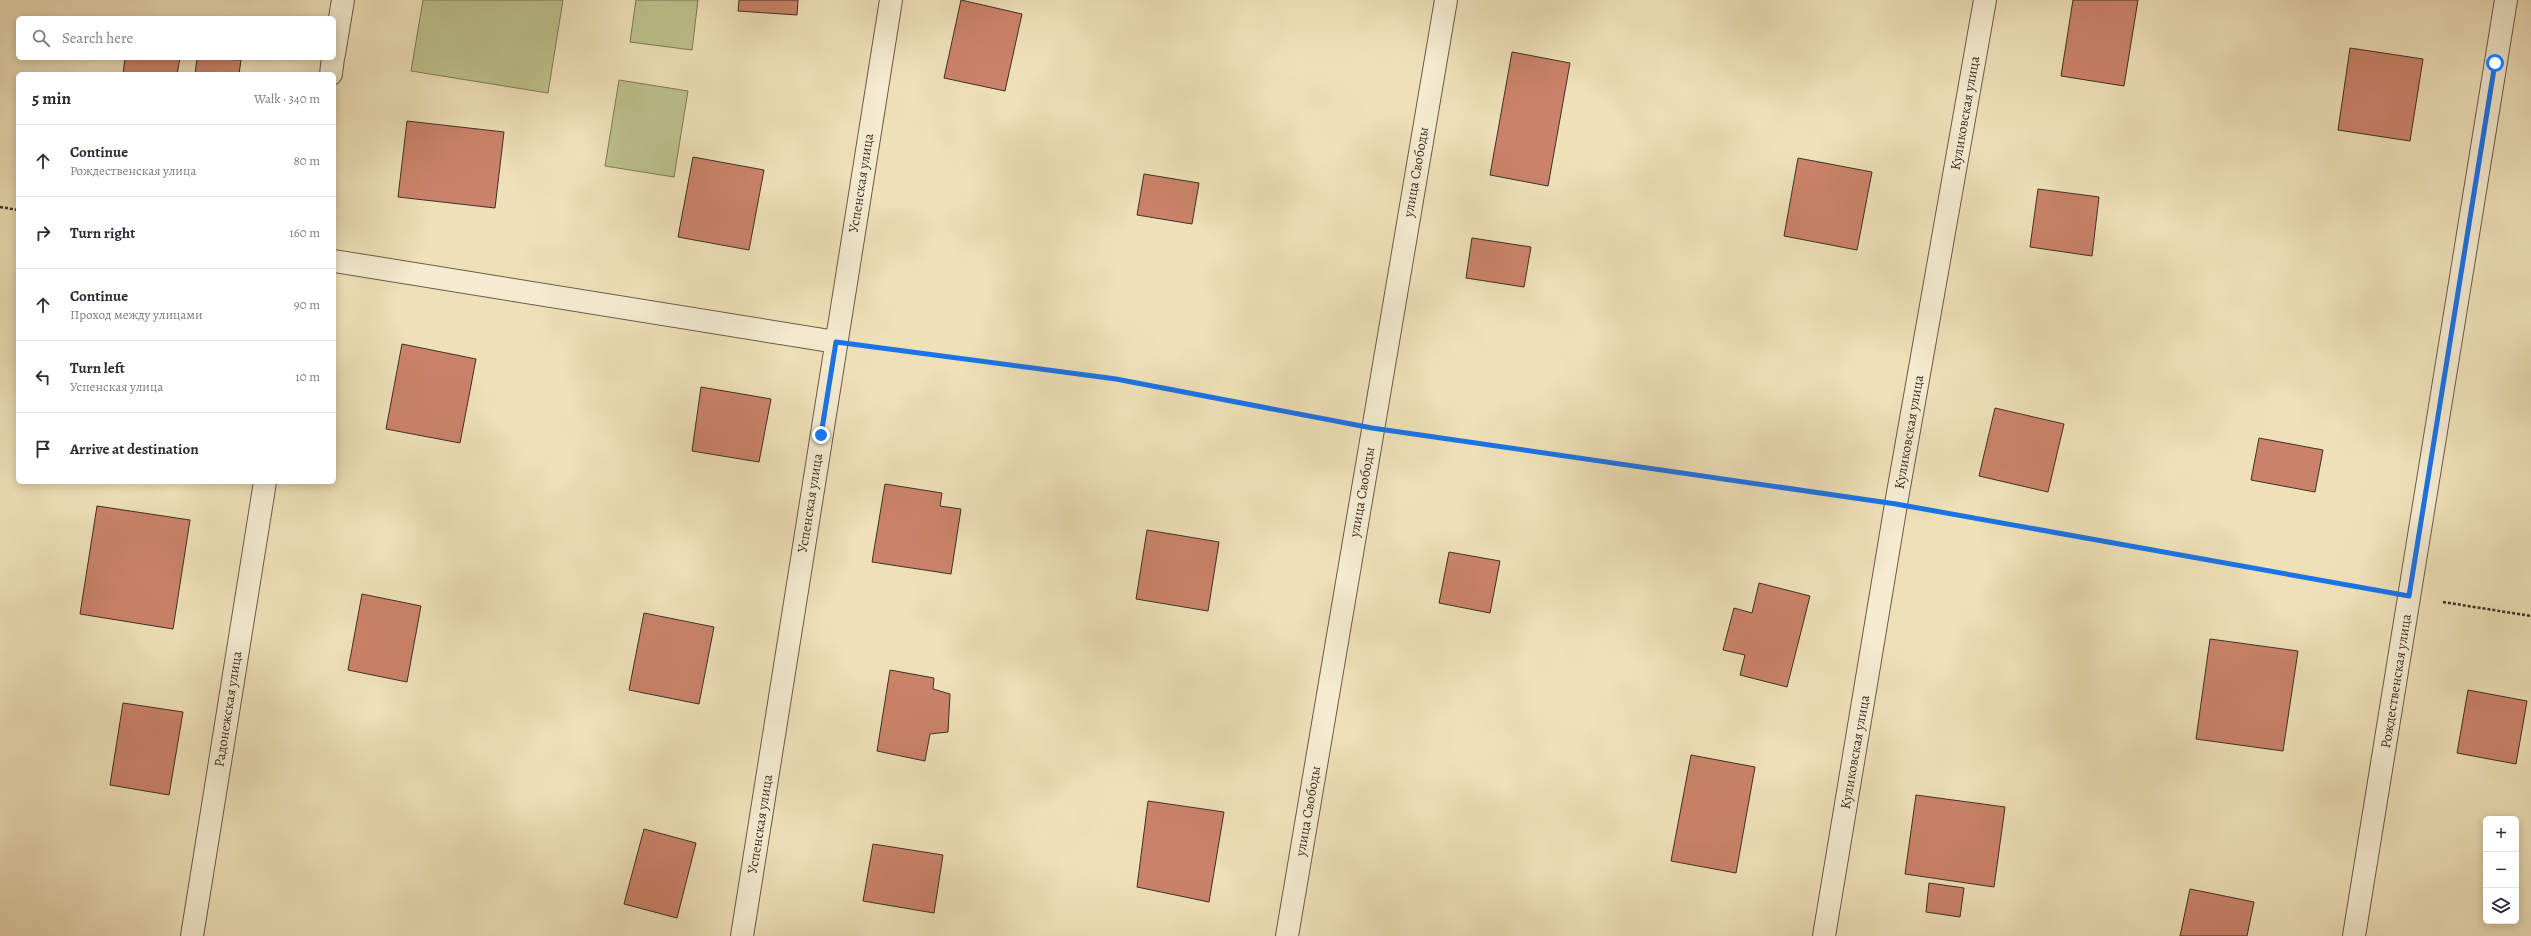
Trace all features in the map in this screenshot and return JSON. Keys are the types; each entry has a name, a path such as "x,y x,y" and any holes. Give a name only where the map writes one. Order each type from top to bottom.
{"street":[{"path":"336,42 343,0"},
{"name":"Успенская улица","path":"742,936 891,0"},
{"name":"улица Свободы","path":"1287,936 1372,428 1446,0"},
{"name":"Куликовская улица","path":"1824,936 1896,504 1985,0"},
{"name":"Рождественская улица","path":"2354,936 2506,0"},
{"path":"331,72 333,60"},
{"path":"336,261 836,342"},
{"name":"Радонежская улица","path":"192,936 265,484"}],"path":[{"path":"0,207 16,210"},
{"path":"836,342 1116,379 1372,428 1896,504 2409,596 2531,616"}],"green space":[{"path":"423,0 563,0 548,93 411,71"},
{"path":"636,0 698,0 692,50 630,42"},
{"path":"619,80 688,91 674,177 605,166"}],"building":[{"path":"739,0 798,0 797,15 738,11"},
{"path":"961,0 1022,14 1005,91 944,78"},
{"path":"2073,0 2138,0 2124,86 2061,76"},
{"path":"2350,48 2423,59 2410,141 2338,130"},
{"path":"1512,52 1570,63 1548,186 1490,175"},
{"path":"125,60 180,60 177,72 123,72"},
{"path":"197,60 241,60 239,72 195,72"},
{"path":"407,121 504,132 495,208 398,197"},
{"path":"693,157 764,170 749,250 678,237"},
{"path":"1798,158 1872,172 1857,250 1784,236"},
{"path":"1144,174 1199,183 1192,224 1137,215"},
{"path":"2038,189 2099,197 2092,256 2030,247"},
{"path":"1472,238 1531,247 1524,287 1466,278"},
{"path":"402,344 476,359 460,443 386,429"},
{"path":"701,387 771,399 759,462 692,451"},
{"path":"1995,408 2064,424 2048,492 1979,476"},
{"path":"2259,438 2323,450 2315,492 2251,480"},
{"path":"885,484 942,493 940,506 961,509 951,574 872,562"},
{"path":"97,506 190,520 173,629 80,614"},
{"path":"1147,530 1219,542 1208,611 1136,599"},
{"path":"1449,552 1500,561 1490,613 1439,603"},
{"path":"1759,583 1810,596 1787,687 1740,675 1745,655 1723,650 1734,608 1752,613"},
{"path":"362,594 421,606 407,682 348,670"},
{"path":"644,613 714,627 699,704 629,690"},
{"path":"2210,639 2298,651 2283,751 2196,739"},
{"path":"890,670 934,678 933,689 950,694 948,732 930,734 925,761 877,751"},
{"path":"2468,690 2527,701 2516,764 2457,753"},
{"path":"123,703 183,712 169,795 110,785"},
{"path":"1691,755 1755,767 1736,873 1671,861"},
{"path":"1916,795 2005,807 1994,887 1905,874"},
{"path":"1148,801 1224,812 1209,902 1137,887"},
{"path":"644,829 696,843 677,918 624,904"},
{"path":"873,844 943,855 934,913 863,901"},
{"path":"1929,883 1964,888 1960,917 1926,912"},
{"path":"2190,889 2254,902 2247,936 2180,936"}],"route":[{"path":"821,435 836,342 1116,379 1372,428 1896,504 2409,596 2495,63"}]}
